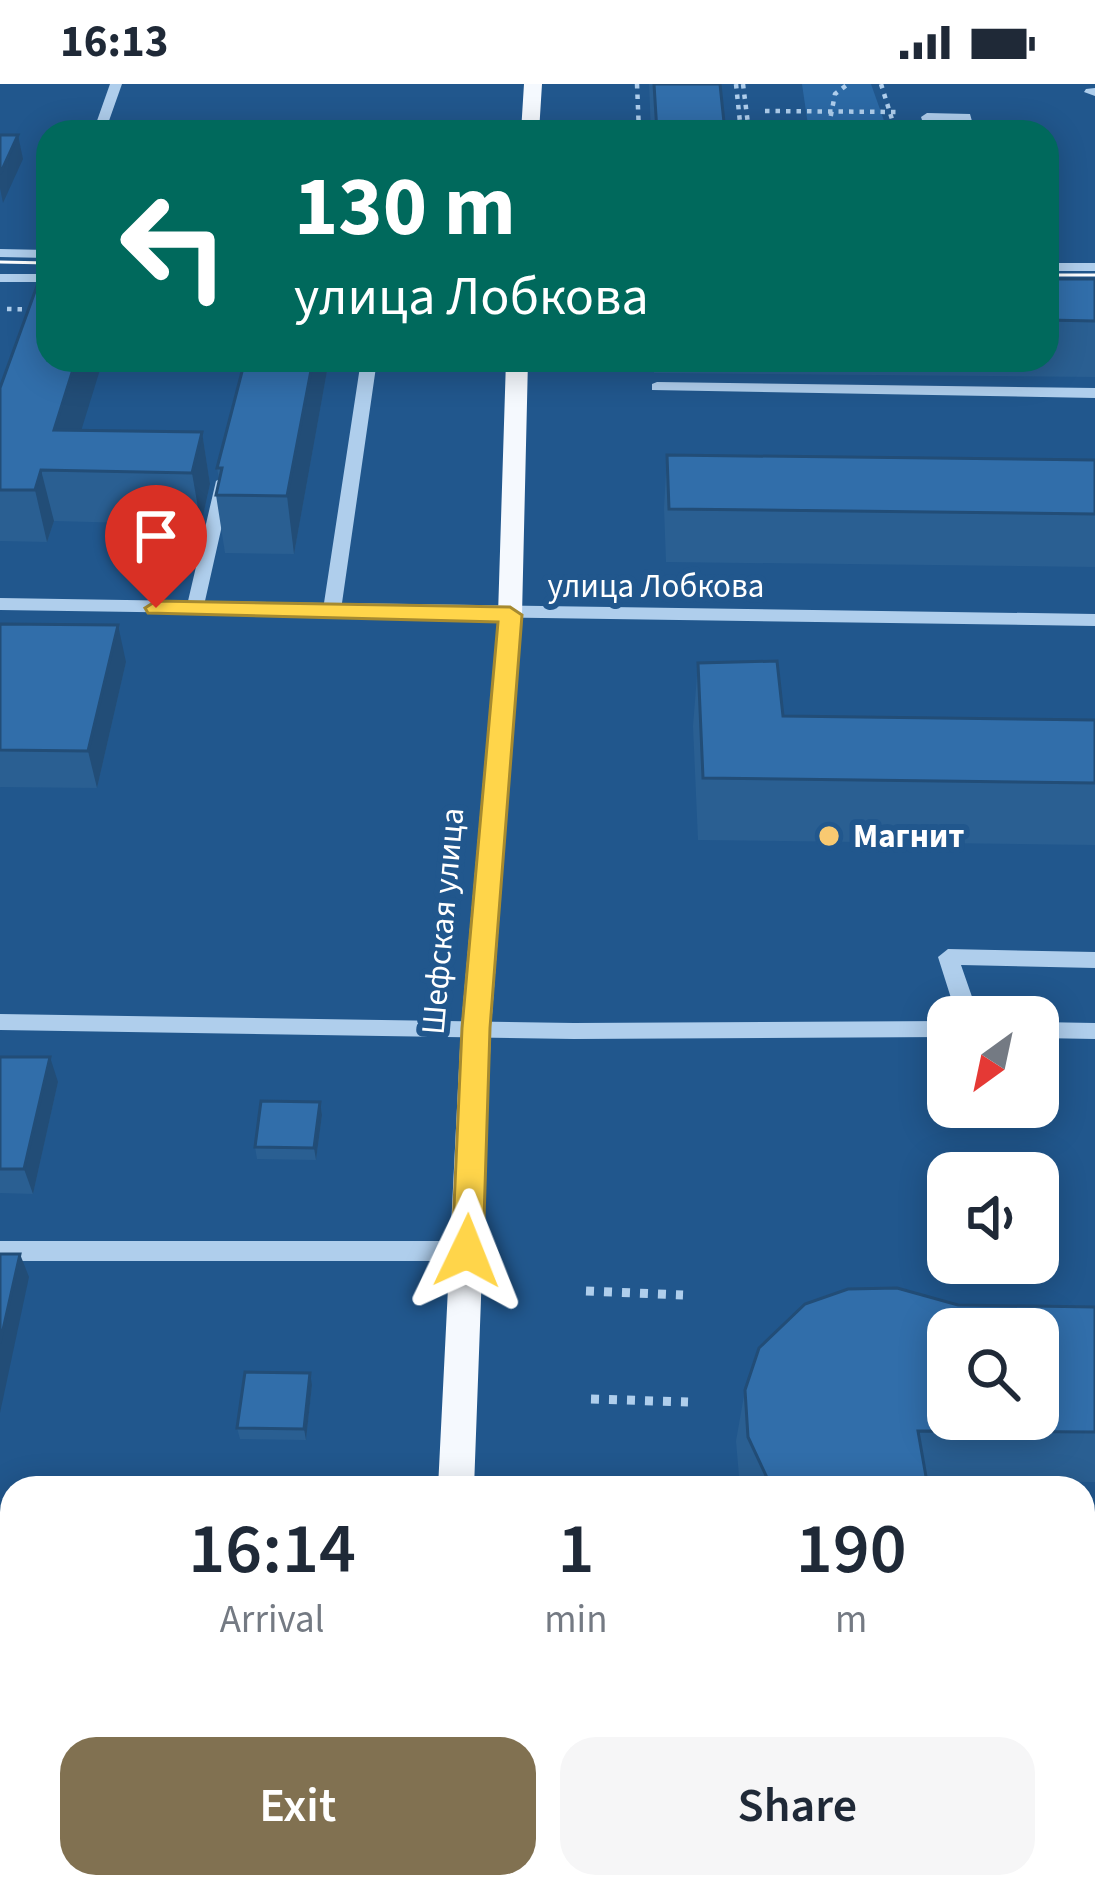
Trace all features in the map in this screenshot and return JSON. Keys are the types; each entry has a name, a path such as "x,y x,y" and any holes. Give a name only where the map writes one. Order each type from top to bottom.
{"main road":[{"path":"530,120 532,84"},
{"name":"Шефская улица","path":"457,1476 476,1028 510,615 517,372"}],"street":[{"path":"103,120 116,84"},
{"path":"927,117 965,119"},
{"path":"0,253 36,254"},
{"path":"1059,267 1095,267"},
{"path":"0,278 36,276"},
{"path":"332,611 367,372"},
{"path":"657,387 1095,393"},
{"path":"195,609 231,451"},
{"name":"улица Лобкова","path":"0,604 1095,620"},
{"path":"961,996 948,956 1095,960"},
{"path":"0,1022 927,1030"},
{"path":"1059,1030 1095,1030"},
{"path":"0,1251 467,1251"}],"path":[{"path":"637,84 638,120"},
{"path":"739,84 744,120"},
{"path":"826,120 835,94 848,84"},
{"path":"881,84 891,120"},
{"path":"765,111 907,112"},
{"path":"0,309 36,310"},
{"path":"586,1291 683,1294"},
{"path":"591,1399 688,1402"}],"shaded area":[{"path":"802,84 871,84 884,120 807,120"}],"building":[{"path":"654,84 720,84 724,120 656,120"},
{"path":"0,135 18,135 0,174"},
{"path":"1059,279 1095,279 1095,321 1059,320"},
{"path":"36,289 36,372 72,372 54,430 202,432 192,473 41,470 35,490 0,490 0,388"},
{"path":"242,372 311,372 287,496 216,495 222,468 217,468"},
{"path":"667,455 1095,460 1095,514 669,509"},
{"path":"0,624 118,625 88,751 0,750"},
{"path":"777,661 783,716 1095,720 1095,783 703,778 698,663"},
{"path":"0,1057 50,1057 24,1169 0,1169"},
{"path":"261,1101 320,1102 314,1148 255,1147"},
{"path":"0,1254 20,1254 0,1343"},
{"path":"897,1288 958,1305 1095,1307 1095,1432 1059,1432 1059,1308 927,1308 927,1431 918,1431 926,1476 766,1476 748,1437 745,1390 759,1348 805,1304 848,1289"},
{"path":"245,1372 310,1373 304,1429 237,1428"}],"tram line":[{"path":"0,262 36,263"},
{"path":"1059,275 1095,275"}],"place":[{"name":"Магнит","path":"829,836"}],"route":[{"path":"156,608 510,615 476,1028 467,1251"}]}
